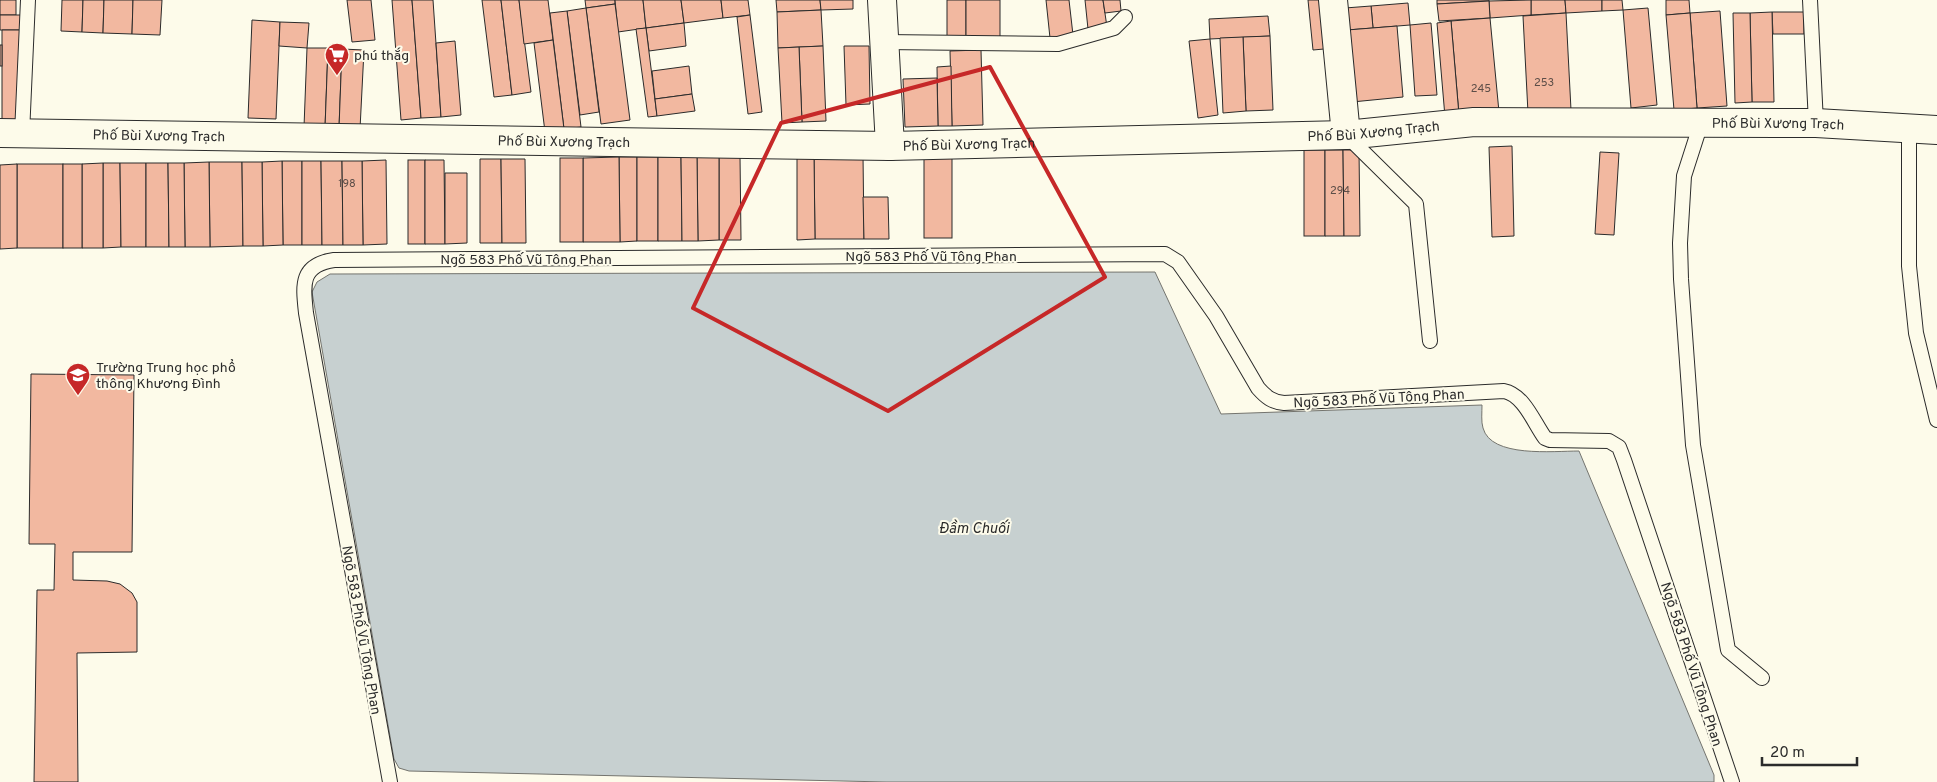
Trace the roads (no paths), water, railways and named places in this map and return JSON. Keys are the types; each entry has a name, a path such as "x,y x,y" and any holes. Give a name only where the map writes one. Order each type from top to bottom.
{"street":[{"path":"882,0 890,146"},
{"path":"1333,0 1346,135"},
{"name":"Phố Bùi Xương Trạch","path":"11,133 890,146 1346,135 1474,122 1816,123 1937,130"}],"lane":[{"path":"11,133 28,0"},
{"path":"1810,0 1816,123"},
{"path":"884,42 1058,44 1114,28 1125,17"},
{"path":"1701,123 1684,176 1680,243 1693,445 1728,650 1762,678"},
{"path":"1910,129 1909,266 1916,333 1937,420"},
{"path":"1346,135 1416,204 1430,341"},
{"name":"Ngõ 583 Phố Vũ Tông Phan","path":"390,782 306,313 304,282 307,274 313,267 334,260 1166,254 1178,262 1216,316 1258,388 1267,398 1273,401 1284,404 1504,391 1514,395 1520,401 1545,438 1550,440 1607,440 1618,446 1732,782"}],"water":[{"name":"Đầm Chuối","path":"1155,272 1221,414 1482,405 1483,428 1488,438 1498,444 1524,451 1579,451 1714,775 1714,782 886,782 409,771 399,768 394,759 312,292 317,282 330,274"}],"place":[{"name":"phú thắg","path":"337,76"},
{"name":"Trường Trung học phổ thông Khương Đình","path":"78,396"}]}
